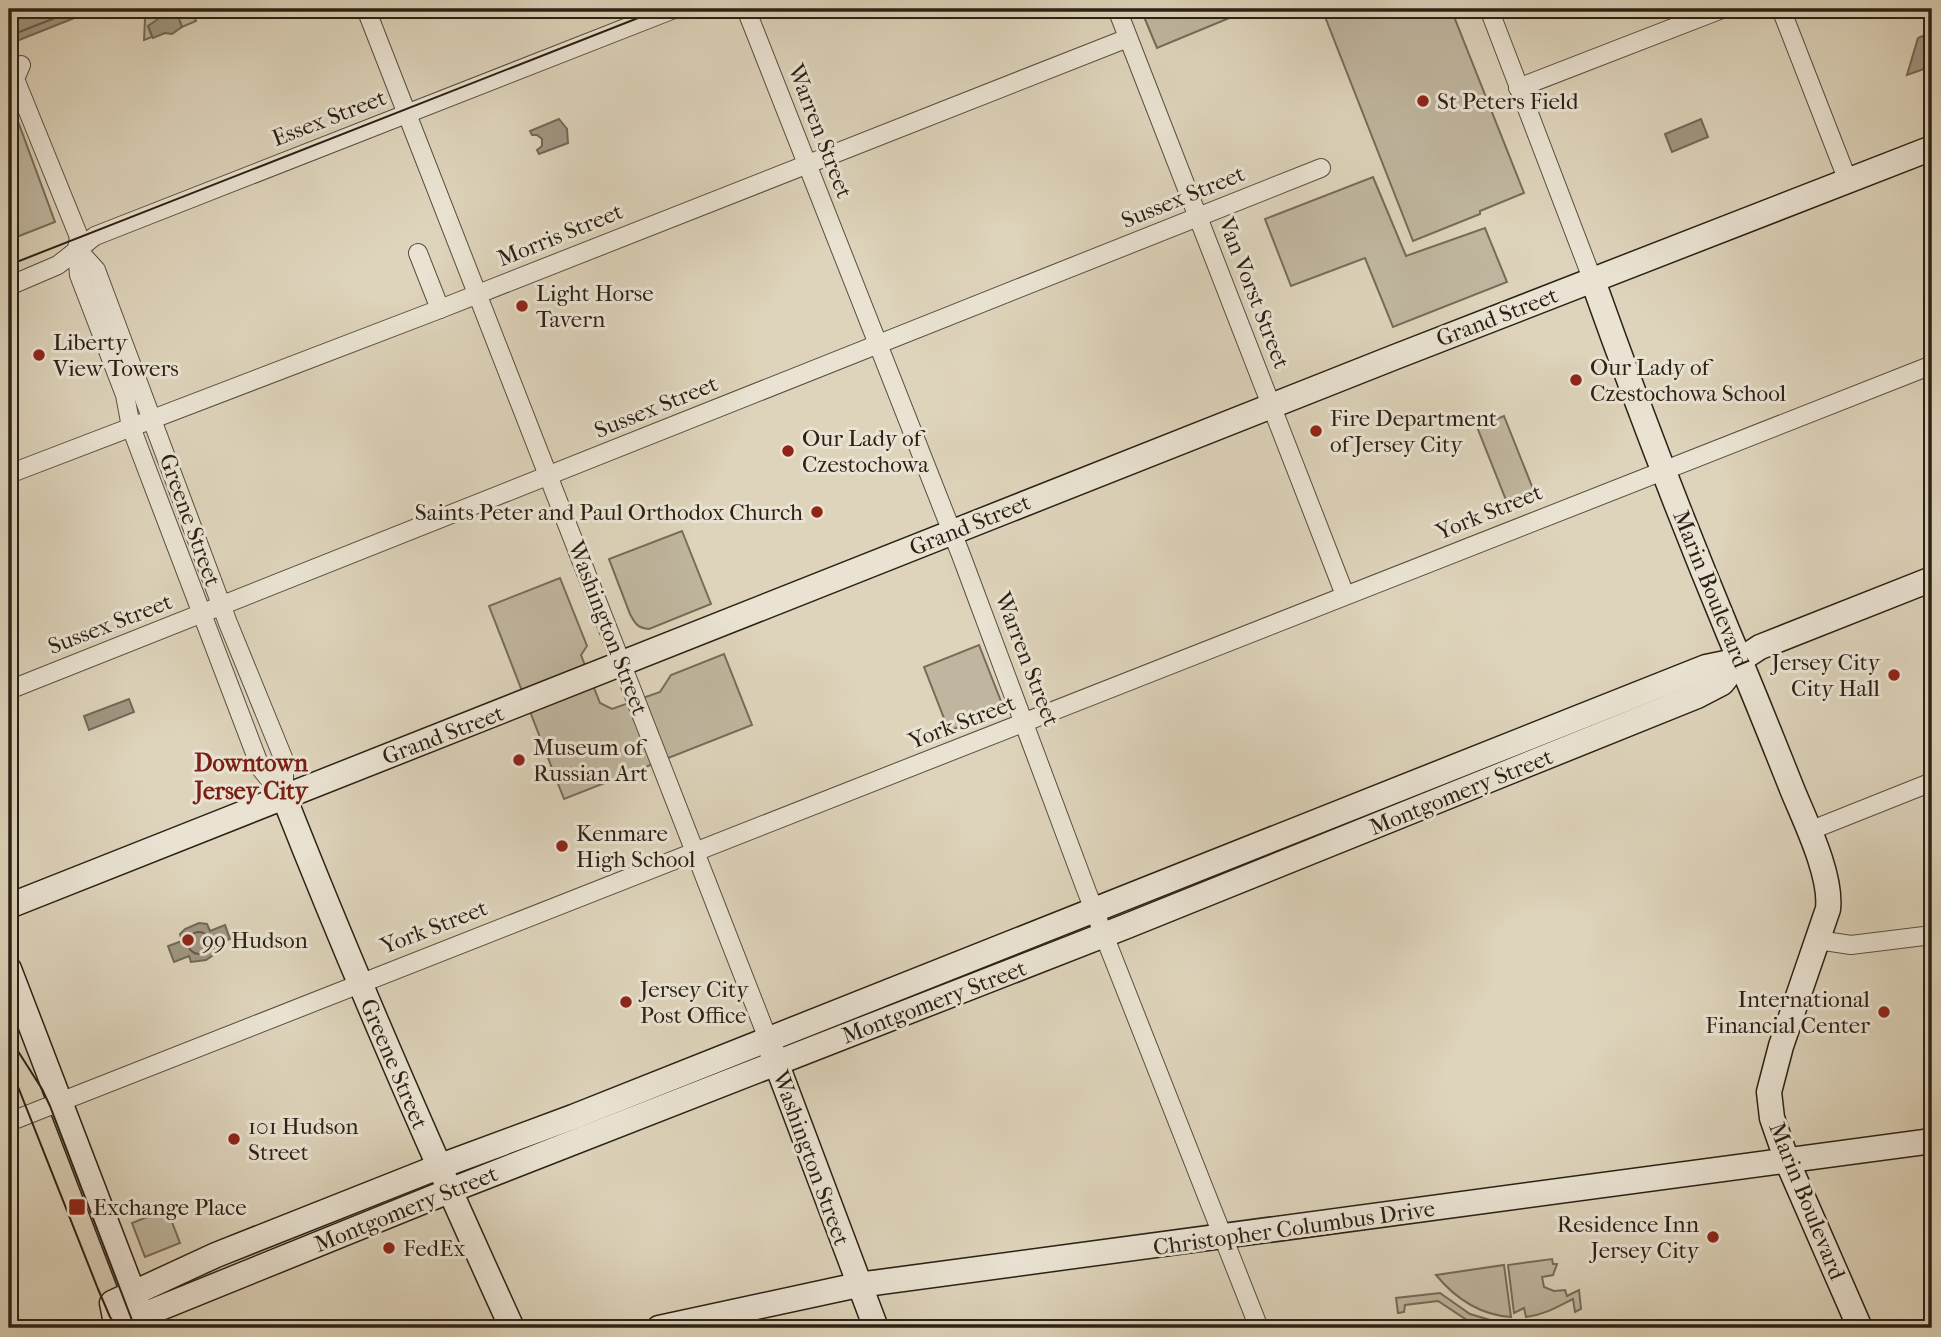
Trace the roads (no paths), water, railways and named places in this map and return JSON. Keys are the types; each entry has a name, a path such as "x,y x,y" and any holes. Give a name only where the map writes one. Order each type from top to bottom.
{"street":[{"name":"Washington Street","path":"366,9 696,851 876,1328"},
{"name":"Essex Street","path":"9,286 58,265 95,236 674,9"},
{"name":"Warren Street","path":"746,9 952,533 1094,910 1259,1328"},
{"name":"Van Vorst Street","path":"1117,9 1345,595"},
{"name":"Marin Boulevard","path":"1489,9 1663,470 1809,831 1829,893 1828,909 1781,1046 1769,1092 1772,1118 1787,1161 1860,1328"},
{"path":"1518,88 1722,9"},
{"path":"1780,9 1848,181"},
{"name":"Morris Street","path":"9,474 440,309 1128,38"},
{"name":"Greene Street","path":"21,65 15,79 79,237 77,248 80,278 125,395 131,426 201,615 261,769 284,797 438,1167 512,1328"},
{"name":"Grand Street","path":"9,906 1932,148"},
{"name":"Sussex Street","path":"9,690 1321,168"},
{"name":"Greene Street","path":"77,248 96,270 222,607 284,760 284,797"},
{"path":"418,253 440,309"},
{"name":"York Street","path":"9,1122 1932,365"},
{"name":"Montgomery Street","path":"141,1312 1104,935 1711,690 1722,683 1740,660 1760,647 1932,579"},
{"name":"Montgomery Street","path":"141,1312 216,1255 573,1117 1405,788 1542,731 1706,667 1740,660"},
{"path":"1542,731 1551,755"},
{"path":"1809,831 1932,782"},
{"path":"1405,788 1415,811"},
{"path":"1818,940 1851,946 1932,935"},
{"path":"9,969 141,1312"},
{"name":"Christopher Columbus Drive","path":"659,1328 858,1285 1932,1141"},
{"path":"117,1327 112,1303 141,1312"}],"water":[{"path":"9,9 97,9 9,44"},
{"path":"165,14 177,14 182,27 172,34 165,33 153,38 148,26"},
{"path":"1932,32 1932,48 1927,68 1907,75 1918,38"},
{"path":"559,119 567,129 568,143 539,154 537,150 542,146 542,139 532,135 530,131"},
{"path":"1701,119 1708,137 1672,152 1665,134"},
{"path":"129,699 134,712 89,730 84,716"},
{"path":"199,923 207,924 210,931 225,925 230,939 215,945 218,952 206,960 191,962 189,956 174,962 168,946 182,941 180,934"}],"tram line":[{"path":"9,265 661,9"},
{"path":"9,1037 50,1106 135,1328"},
{"path":"9,1064 98,1289 118,1328"}],"place":[{"name":"St Peters Field","path":"1423,101"},
{"name":"Light Horse Tavern","path":"522,306"},
{"name":"Liberty View Towers","path":"39,355"},
{"name":"Our Lady of Czestochowa School","path":"1576,380"},
{"name":"Fire Department of Jersey City","path":"1316,431"},
{"name":"Our Lady of Czestochowa","path":"788,451"},
{"name":"Saints Peter and Paul Orthodox Church","path":"817,512"},
{"name":"Jersey City City Hall","path":"1894,675"},
{"name":"Museum of Russian Art","path":"519,760"},
{"name":"Kenmare High School","path":"562,846"},
{"name":"99 Hudson","path":"188,940"},
{"name":"Jersey City Post Office","path":"626,1002"},
{"name":"International Financial Center","path":"1884,1012"},
{"name":"101 Hudson Street","path":"234,1139"},
{"name":"Exchange Place","path":"77,1207"},
{"name":"Residence Inn Jersey City","path":"1713,1237"},
{"name":"FedEx","path":"389,1248"}],"district":[{"name":"Downtown Jersey City","path":"251,777"}]}
